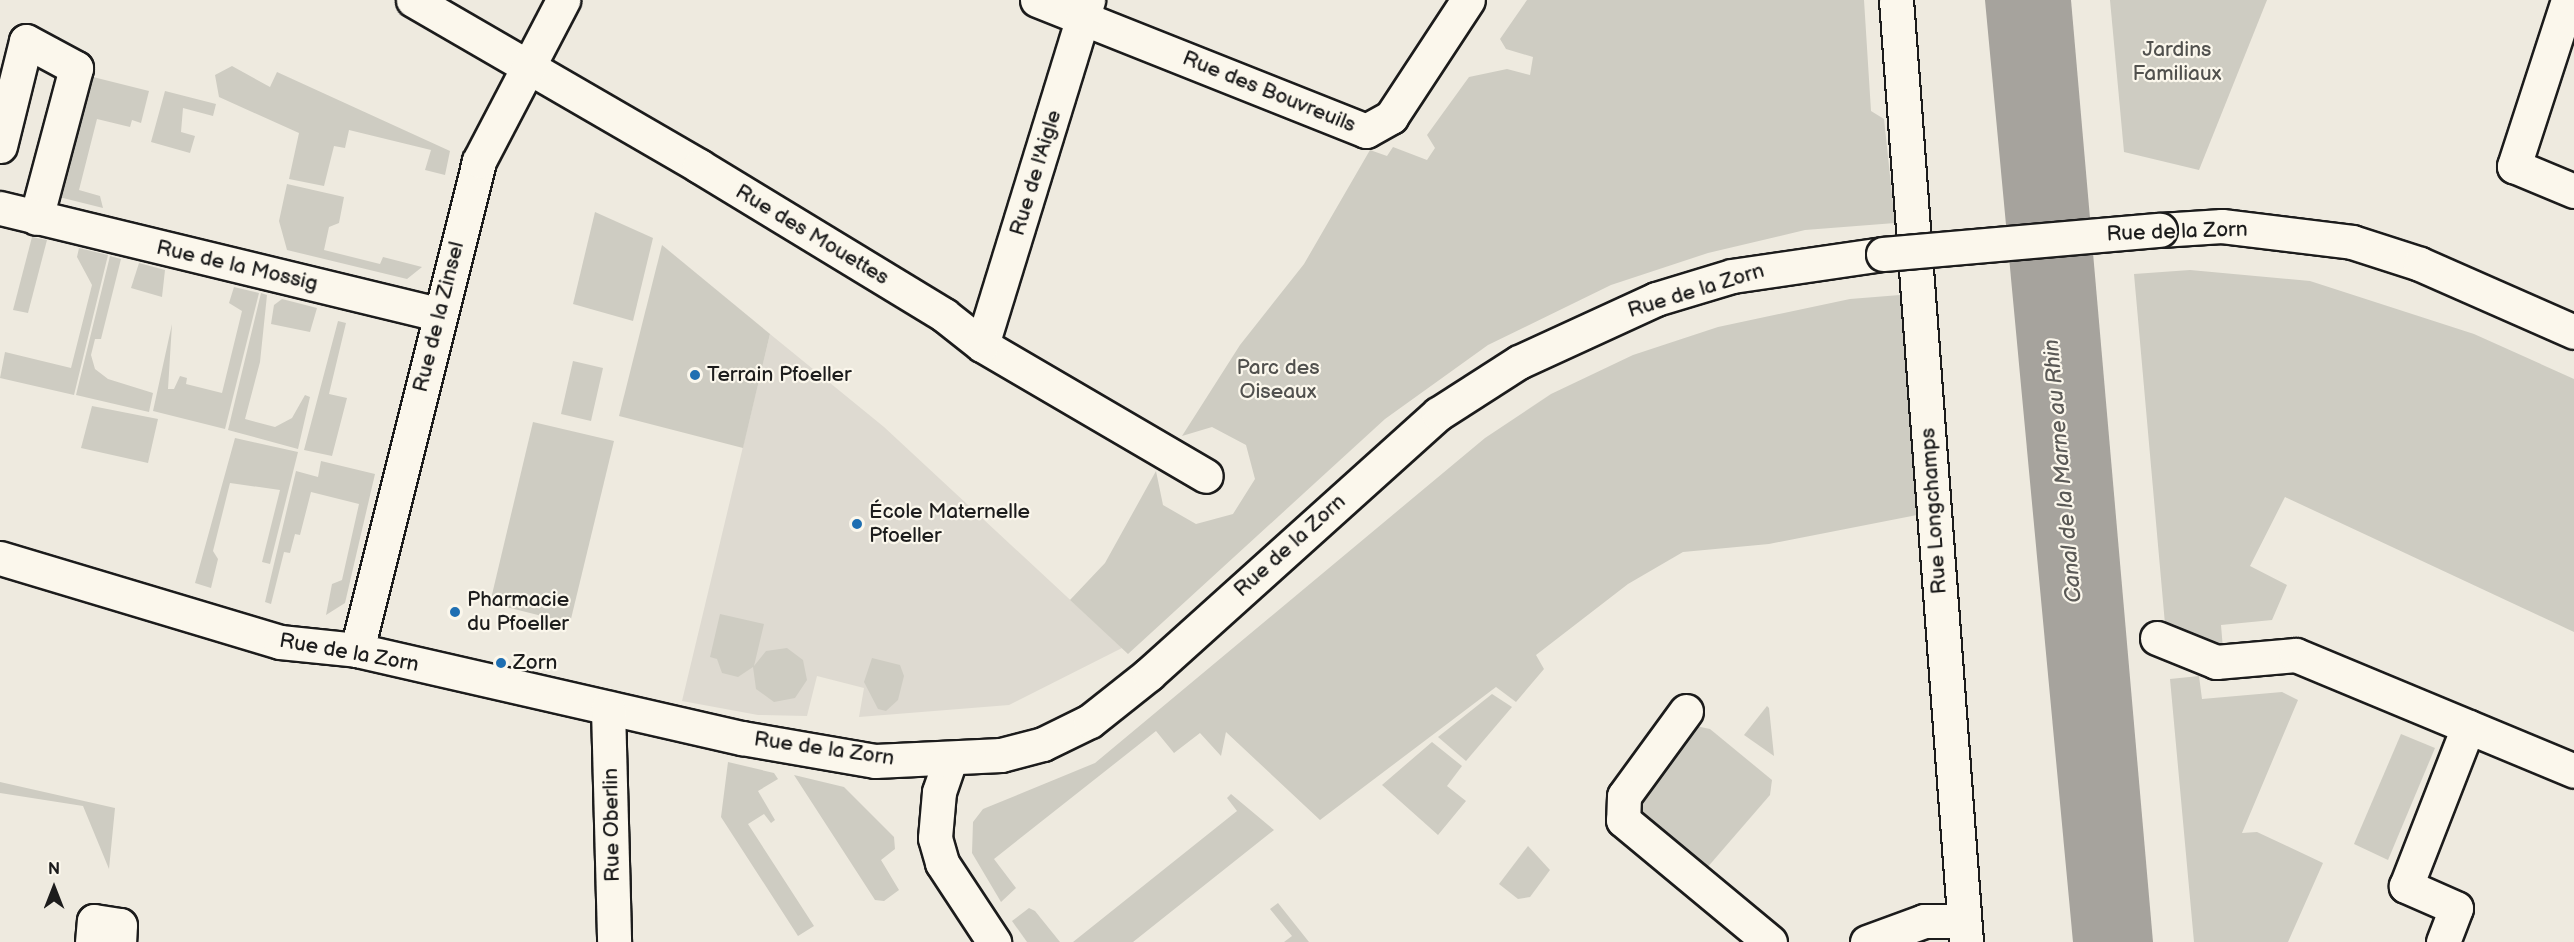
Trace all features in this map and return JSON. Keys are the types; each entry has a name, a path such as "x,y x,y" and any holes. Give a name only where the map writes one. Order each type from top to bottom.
{"street":[{"name":"Rue des Mouettes","path":"413,0 944,315 982,345 1206,476"},
{"name":"Rue de la Zinsel","path":"357,650 479,160 562,0"},
{"path":"1037,0 1085,8"},
{"name":"Rue des Bouvreuils","path":"1085,8 1366,131 1391,117 1468,0"},
{"name":"Rue Longchamps","path":"1867,942 1924,921 1971,935 1896,0"},
{"path":"2568,0 2514,166 2574,191"},
{"name":"Rue de l'Aigle","path":"982,345 1085,8"},
{"path":"0,146 26,41 76,68 36,218"},
{"name":"Rue de la Mossig","path":"0,208 439,314"},
{"name":"Rue de la Zorn","path":"0,558 280,642 357,650 608,708 875,761 950,760 1043,744 1089,721 1149,674 1438,414 1519,362 1646,303 1722,279 1883,254 2222,226 2352,243 2420,264 2574,332"},
{"path":"2157,638 2216,662 2296,655 2574,771"},
{"name":"Rue Oberlin","path":"608,708 614,942"},
{"path":"1686,711 1623,796 1623,820 1770,942"},
{"path":"2443,942 2456,908 2406,886 2468,727"},
{"path":"950,760 939,792 935,838 942,863 994,942"},
{"path":"92,942 94,921 120,925 119,942"}],"shaded area":[{"name":"École Maternelle Pfoeller","path":"770,334 884,427 1122,648 1009,705 859,717 864,688 817,676 807,716 758,715 682,701"}],"green space":[{"name":"Parc des Oiseaux","path":"1527,0 1864,0 1871,111 1884,119 1895,223 1805,230 1708,253 1611,285 1488,345 1385,419 1128,654 1070,600 1105,563 1156,471 1163,505 1196,524 1233,514 1255,479 1246,445 1212,427 1182,436 1240,345 1304,264 1370,150 1387,156 1393,147 1427,160 1435,148 1427,135 1469,77 1507,69 1530,75 1533,57 1506,49 1500,39"},
{"name":"Jardins Familiaux","path":"2110,0 2267,0 2199,170 2124,152"},
{"path":"232,66 270,87 277,72 450,151 445,175 425,170 431,150 349,130 345,148 334,146 324,186 289,179 299,133 219,97 215,75"},
{"path":"89,76 149,91 141,123 132,120 130,127 97,119 79,190 100,196 103,208 59,197"},
{"path":"165,91 216,104 213,116 183,108 181,132 195,136 190,153 151,142"},
{"path":"287,184 344,197 339,223 329,227 324,250 380,264 383,257 422,267 407,279 287,250 279,221"},
{"path":"595,212 653,238 633,321 573,304"},
{"path":"32,237 47,240 28,313 13,310"},
{"name":"Terrain Pfoeller","path":"662,245 770,334 743,448 619,416"},
{"path":"79,248 108,255 74,395 0,378 5,352 71,368 92,285 77,257"},
{"path":"110,256 121,259 101,339 95,339 91,355 95,369 108,379 153,393 149,412 76,395"},
{"path":"139,263 165,270 162,297 131,288"},
{"path":"2190,270 2310,281 2474,334 2574,379 2574,632 2285,497 2250,566 2287,585 2272,620 2221,625 2223,649 2165,624 2134,274"},
{"path":"234,287 259,293 225,429 153,411 172,324 168,389 174,389 180,376 187,378 186,384 222,393 242,311 229,303"},
{"path":"261,293 267,295 260,362 245,419 275,427 292,418 305,395 310,397 298,449 228,430"},
{"path":"1900,295 1917,515 1769,544 1683,552 1628,584 1536,655 1544,669 1516,702 1496,687 1320,820 1226,732 1221,756 1200,733 1174,753 1156,731 994,859 1016,888 1001,902 972,853 973,822 983,809 1095,763 1485,438 1551,394 1633,355 1718,327 1850,299"},
{"path":"282,299 317,308 310,332 271,324 274,305"},
{"path":"338,321 346,323 329,394 347,398 332,456 304,450"},
{"path":"573,361 603,368 591,421 561,414"},
{"path":"92,406 158,419 148,463 81,448"},
{"path":"533,422 614,441 570,623 490,603"},
{"path":"235,438 298,452 270,564 262,562 280,490 230,483 213,551 218,559 211,588 195,583"},
{"path":"321,461 375,474 345,603 326,615 332,584 342,580 359,504 311,492 300,535 295,534 290,553 284,552 271,604 265,602 296,471 318,477"},
{"path":"720,614 764,624 754,666 766,651 787,648 803,660 807,680 795,698 774,702 756,689 753,667 738,677 722,673 717,659 710,657"},
{"path":"872,658 900,665 904,676 898,700 886,711 878,709 864,682"},
{"path":"2199,676 2202,699 2282,692 2298,700 2242,833 2257,832 2323,863 2288,942 2194,942 2170,679"},
{"path":"1492,694 1512,707 1466,761 1438,737"},
{"path":"1767,706 1769,708 1774,756 1744,735"},
{"path":"1696,726 1710,729 1772,780 1770,795 1706,869 1644,817 1641,807 1641,797"},
{"path":"2401,734 2435,748 2388,860 2354,844"},
{"path":"1432,742 1462,766 1447,786 1466,801 1438,835 1382,785"},
{"path":"728,762 774,773 778,779 758,791 775,820 771,823 764,814 748,824 814,926 798,936 721,817"},
{"path":"794,775 844,787 894,837 895,849 881,860 899,890 884,901 875,900"},
{"path":"0,782 115,808 109,869 83,806 0,793"},
{"path":"1231,794 1274,830 1133,942 1073,942 1237,811 1227,798"},
{"path":"1528,846 1550,870 1530,897 1518,899 1499,884"},
{"path":"1278,903 1309,942 1284,942 1292,936 1270,909"},
{"path":"1029,908 1035,911 1060,942 1027,942 1012,921"}],"water":[{"name":"Canal de la Marne au Rhin","path":"1985,0 2071,0 2153,942 2073,942"}],"place":[{"name":"Terrain Pfoeller","path":"695,375"},
{"name":"École Maternelle Pfoeller","path":"857,524"},
{"name":"Pharmacie du Pfoeller","path":"455,612"},
{"name":"Zorn","path":"501,663"}]}
